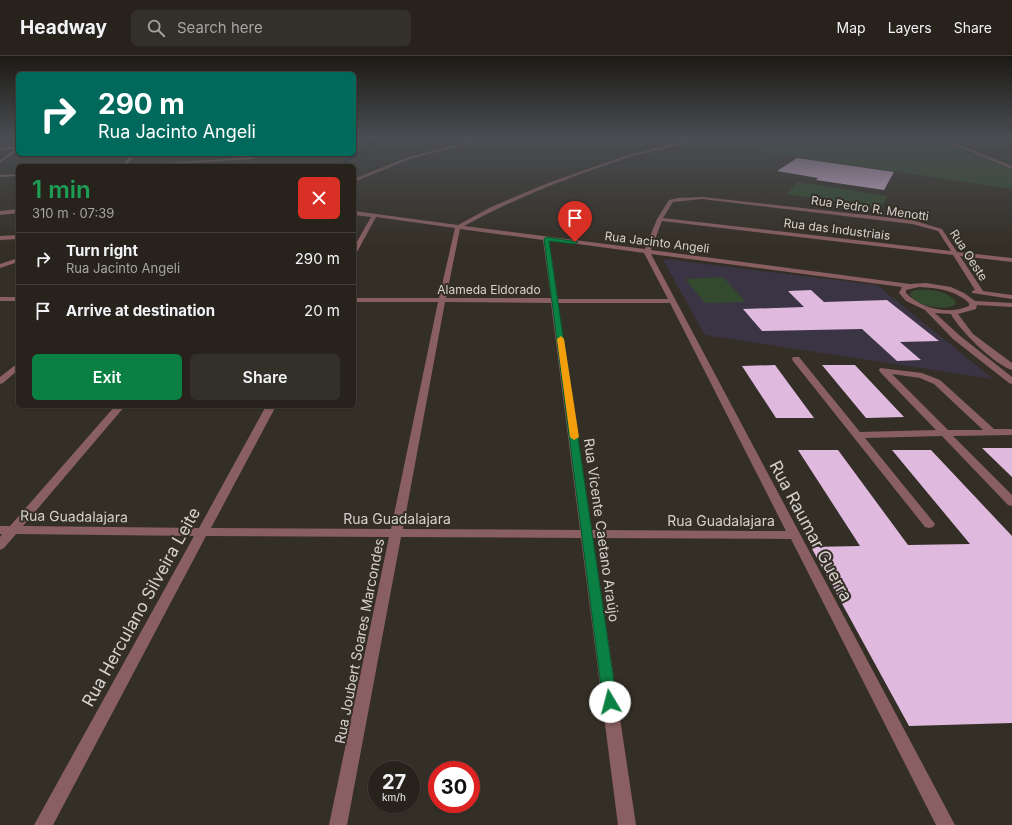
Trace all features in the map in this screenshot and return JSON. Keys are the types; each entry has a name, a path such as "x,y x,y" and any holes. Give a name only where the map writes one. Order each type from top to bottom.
{"street":[{"path":"356,179 369,174"},
{"path":"458,227 493,208 578,174"},
{"path":"0,176 16,175"},
{"name":"Rua Pedro R. Menotti","path":"660,219 671,201 678,199 702,198 912,222 940,230"},
{"path":"0,213 16,211"},
{"name":"Rua Jacinto Angeli","path":"356,213 910,286 933,286 959,292"},
{"path":"356,248 374,216"},
{"path":"647,252 660,219"},
{"name":"Rua das Industriais","path":"660,219 1012,260"},
{"name":"Rua Joubert Soares Marcondes","path":"338,825 442,300 458,227"},
{"name":"Rua Oeste","path":"940,230 980,292"},
{"path":"0,238 16,237"},
{"name":"Rua Vicente Caetano Araújo","path":"546,239 588,534 627,825"},
{"name":"Rua Raumar Guerra","path":"647,252 946,825"},
{"path":"0,266 16,261"},
{"path":"910,286 903,289 902,293 906,298 926,307 953,312 966,311 973,307 973,303"},
{"path":"959,292 980,292 1012,297"},
{"path":"959,292 973,303 1012,305"},
{"path":"0,299 16,299"},
{"name":"Alameda Eldorado","path":"356,300 672,301"},
{"path":"926,307 941,324 1012,382"},
{"path":"953,312 957,321 972,336 1012,367"},
{"path":"796,359 929,524"},
{"path":"0,381 16,368"},
{"path":"991,432 936,382 922,376 883,370 1012,502"},
{"path":"0,545 118,408"},
{"name":"Rua Herculano Silveira Leite","path":"43,825 270,408"},
{"path":"857,435 943,432 1012,432"},
{"name":"Rua Guadalajara","path":"0,530 795,535"}],"shaded area":[{"path":"665,259 877,285 993,379 705,335 663,260"}],"green space":[{"path":"911,174 1012,174 1012,189"},
{"path":"797,182 888,196 880,209 787,194"},
{"path":"723,277 746,302 705,303 685,279"},
{"path":"915,290 932,290 943,293 948,295 956,302 955,305 944,308 924,305 910,295 911,292"}],"building":[{"path":"794,174 893,174 884,190 816,180 818,178"},
{"path":"811,290 824,302 887,300 939,341 900,342 921,360 897,361 862,329 762,331 743,309 804,307 788,291"},
{"path":"775,365 814,418 776,418 742,366"},
{"path":"822,365 855,365 904,417 866,418"},
{"path":"982,448 1012,448 1012,477"},
{"path":"798,450 838,450 908,545 970,544 892,450 931,450 1012,536 1012,723 909,726 811,547 860,546"}],"slow traffic":[{"path":"561,339 574,437"}],"route":[{"path":"575,242 546,239 588,534 610,702"}]}
